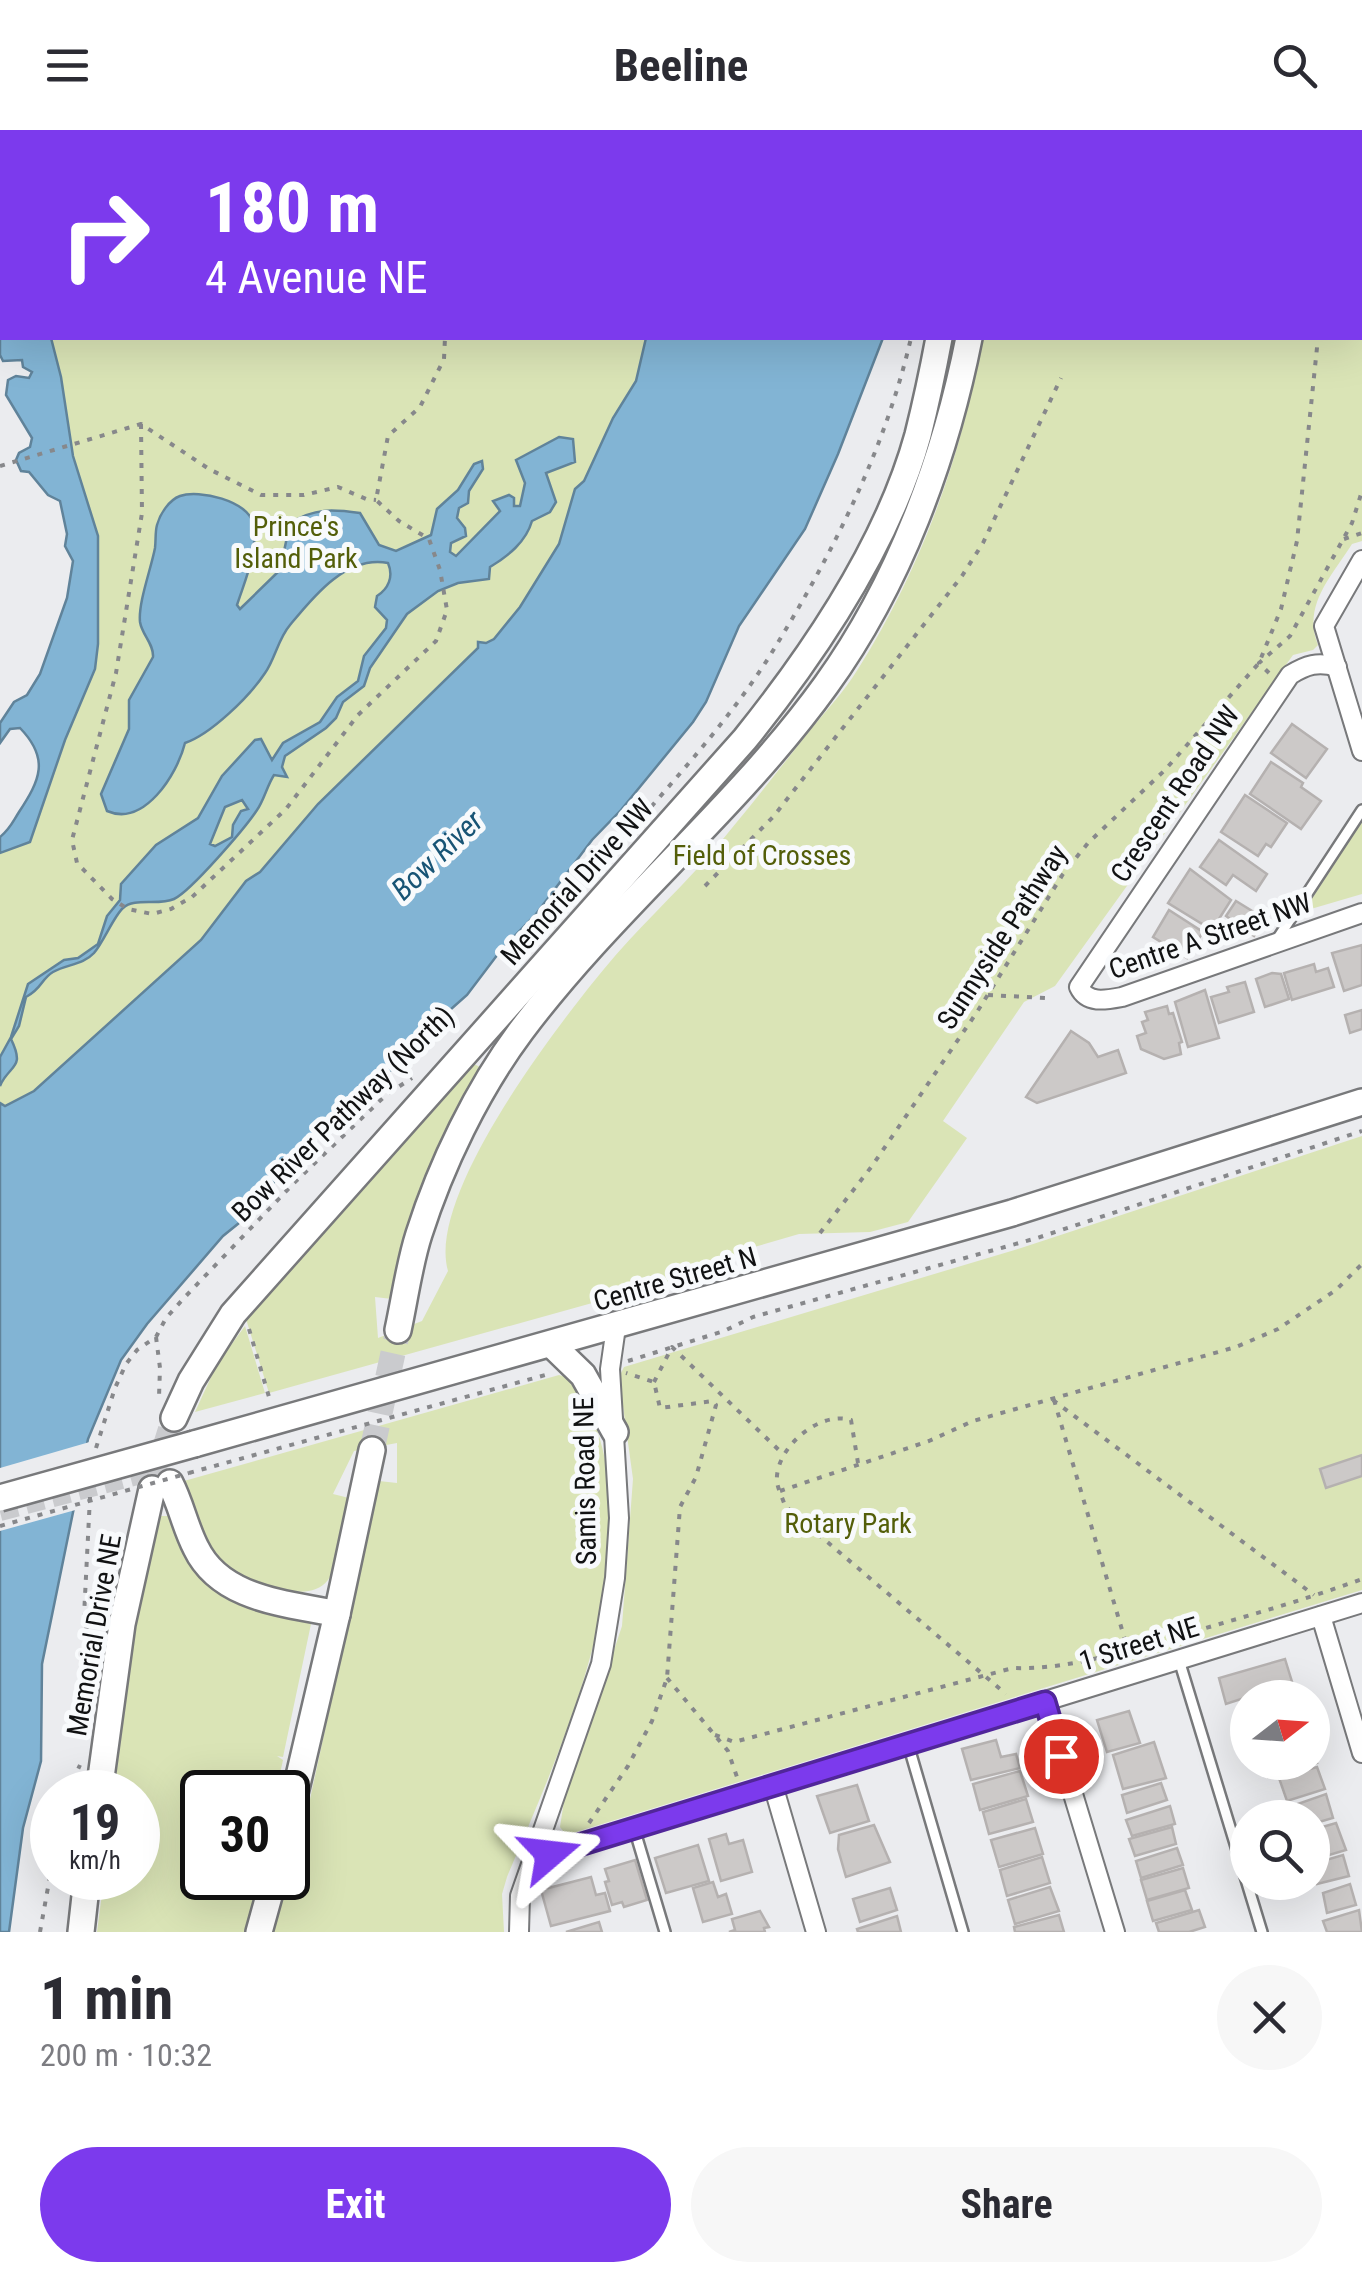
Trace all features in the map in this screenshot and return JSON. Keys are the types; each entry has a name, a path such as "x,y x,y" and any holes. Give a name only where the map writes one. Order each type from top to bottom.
{"main road":[{"name":"Memorial Drive NW","path":"165,1412 191,1381 234,1314 745,739 791,682 864,563 897,491 917,438 939,340"},
{"name":"Memorial Drive NW","path":"398,1330 419,1235 448,1162 520,1032 597,942 776,750 861,632 921,505 950,418 969,340"},
{"name":"Centre Street N","path":"0,1498 616,1328 1012,1213 1362,1102"},
{"path":"552,1345 583,1375 615,1432"},
{"path":"300,1770 372,1450"},
{"path":"170,1482 198,1553 216,1574 257,1597 337,1614"},
{"name":"Memorial Drive NE","path":"102,1770 122,1624 170,1482"},
{"path":"81,1932 85,1900"},
{"path":"259,1932 268,1900"}],"street":[{"path":"1362,560 1324,626 1362,752"},
{"name":"Crescent Road NW","path":"1079,986 1290,675 1306,665 1338,666"},
{"name":"Centre A Street NW","path":"1079,986 1086,996 1098,1001 1122,997 1362,913"},
{"name":"Samis Road NE","path":"519,1932 520,1896 602,1664 619,1518 610,1370 616,1328"},
{"name":"1 Street NE","path":"532,1860 1362,1603"},
{"path":"1321,1616 1362,1753"},
{"path":"1045,1702 1114,1932"},
{"path":"773,1786 816,1932"}],"lane":[{"path":"1272,946 1362,810"},
{"path":"1179,1660 1262,1932"},
{"path":"908,1744 964,1932"},
{"path":"634,1828 665,1932"}],"path":[{"path":"376,500 388,436 401,420 420,407 444,359 445,340"},
{"path":"620,844 720,722 776,646 838,534 877,448 910,340"},
{"name":"Sunnyside Pathway","path":"820,1233 872,1166 988,995 1063,874 1088,842 1164,770 1259,662 1292,569 1318,340"},
{"path":"705,886 773,816 962,576 983,543 1060,378"},
{"path":"0,466 142,424 209,469 260,496 304,495 338,486 376,500 428,539 440,570 446,610 436,641 358,715 286,809 192,898 170,909 152,914 128,909 112,899 77,863 72,840 116,673 142,513 142,424"},
{"path":"1259,662 1290,636 1344,538 1362,491"},
{"path":"1344,538 1362,532"},
{"path":"988,995 1047,998"},
{"name":"Bow River Pathway (North)","path":"165,1412 156,1337 166,1318 344,1134 386,1095 420,1073"},
{"path":"654,1382 621,1365 724,1331 753,1317 1038,1238 1362,1131"},
{"path":"780,1491 929,1441 972,1421 1236,1347 1278,1329 1336,1290 1362,1264"},
{"path":"249,1328 269,1397"},
{"path":"589,1842 584,1829 628,1766 652,1721 667,1678 680,1507 696,1476 716,1405 713,1401 660,1408 654,1382 672,1346"},
{"path":"672,1346 784,1455"},
{"path":"0,1526 170,1482 558,1371"},
{"path":"1054,1400 1315,1596"},
{"path":"1054,1400 1128,1650"},
{"path":"858,1463 851,1420 842,1417 810,1428 794,1439 784,1455 776,1480 785,1506 1013,1700 1016,1711"},
{"path":"714,1735 734,1742 983,1675 1013,1668 1047,1669 1128,1650 1362,1579"},
{"path":"667,1678 728,1751 743,1795"},
{"path":"78,1770 81,1764"},
{"path":"40,1932 46,1900"}],"green space":[{"name":"Prince's Island Park","path":"33,340 660,340 564,546 497,645 205,944 38,1100 0,1114 0,844 33,808 94,585"},
{"name":"Field of Crosses","path":"982,340 1362,340 1362,541 1352,544 1321,592 1314,617 1318,645 1293,655 1055,986 1024,1002 943,1121 967,1138 908,1222 870,1232 799,1234 744,1250 689,1276 269,1393 246,1319 472,1063 480,1067 429,1172 392,1299 375,1297 378,1338 422,1321 448,1271 446,1239 456,1200 475,1158 528,1070 604,969 707,858 840,694 881,631 936,509 974,381"},
{"path":"1361,823 1362,894 1304,911"},
{"name":"Rotary Park","path":"1362,1136 1362,1590 566,1835 560,1827 564,1801 622,1626 633,1479 619,1377 624,1367 1021,1248"},
{"path":"245,1326 265,1393 195,1412 217,1364"},
{"path":"559,1375 566,1377 575,1389 584,1389 609,1485 610,1536 605,1586 582,1686 502,1894 504,1932 272,1932 281,1900 310,1900 310,1799 379,1481 397,1483 397,1443 354,1451 333,1494 349,1498 337,1562 328,1580 309,1591 297,1592 259,1582 226,1564 208,1540 184,1481"},
{"path":"158,1516 170,1516 193,1564 220,1592 311,1624 283,1757 277,1756 283,1760 281,1770 180,1770 180,1900 253,1900 245,1932 97,1932 101,1900 160,1900 160,1770 117,1770 135,1629"}],"water":[{"path":"0,340 52,340 73,456 98,536 98,644 95,669 65,740 30,842 0,853 0,837 11,826 39,770 35,750 20,728 10,729 0,743 0,723 14,702 27,695 40,674 67,598 73,561 65,546 67,534 60,501 48,495 29,472 21,471 16,460 19,453 30,447 32,438 6,395 8,380 16,376 29,378 32,372 23,367 22,360 3,361"},
{"name":"Bow River","path":"646,340 882,340 805,529 739,626 706,702 693,722 467,995 397,1066 359,1093 344,1112 311,1140 302,1158 223,1236 121,1360 88,1439 42,1664 41,1761 39,1770 30,1770 30,1802 9,1932 0,1932 0,1103 5,1106 34,1091 201,940 246,881 260,872 318,804 478,648 478,642 494,639 520,607 559,544 575,489 584,481 613,418 636,381"},
{"path":"559,437 573,439 575,462 546,473 556,502 550,512 532,521 516,548 490,567 489,579 458,583 438,591 407,614 370,668 364,686 343,702 326,728 285,756 282,767 287,777 274,775 257,810 205,872 174,899 134,903 123,908 94,953 53,972 26,997 19,1026 11,1039 17,1056 15,1066 0,1086 0,1057 11,1037 28,984 98,944 107,916 120,900 121,884 156,845 198,818 222,776 255,740 261,739 272,760 283,743 320,722 337,697 358,681 364,656 386,628 387,620 375,607 377,596 389,582 388,563 358,565 345,572 320,591 290,625 249,693 218,723 185,743 175,769 157,795 134,812 107,811 101,794 129,729 129,700 153,657 140,614 157,525 166,508 180,496 199,494 233,503 249,515 254,544 237,605 240,609 280,570 290,523 324,511 360,513 379,545 396,551 431,535 437,509 458,490 474,464 482,461 483,469 469,491 468,503 459,508 457,518 466,536 451,543 450,552 456,556 500,511 493,501 509,495 514,498 514,506 520,506 525,483 516,460","holes":["242,800 248,809 241,811 232,837 215,846 210,844 225,807"]}],"pier":[{"path":"93,1441 79,1509 0,1531 0,1468"}],"building":[{"path":"1292,724 1327,749 1306,778 1271,753"},
{"path":"1271,762 1303,783 1301,787 1321,801 1301,829 1250,794"},
{"path":"1245,795 1287,823 1271,847 1266,844 1258,856 1221,832"},
{"path":"1219,840 1267,874 1256,891 1233,875 1226,885 1200,867"},
{"path":"1190,869 1231,900 1212,930 1168,903"},
{"path":"1236,901 1265,919 1254,936 1226,916"},
{"path":"1169,910 1203,932 1187,958 1153,937"},
{"path":"1362,945 1362,985 1344,991 1332,953"},
{"path":"1314,964 1316,972 1328,968 1334,987 1292,1000 1284,973"},
{"path":"1281,974 1289,999 1265,1007 1256,979"},
{"path":"1245,982 1254,1012 1219,1023 1211,997"},
{"path":"1205,990 1219,1038 1188,1047 1175,1002"},
{"path":"1167,1006 1182,1042 1181,1054 1164,1059 1141,1049 1137,1036 1146,1033 1142,1022 1148,1020 1145,1012"},
{"path":"1362,1010 1362,1029 1350,1033 1345,1015"},
{"path":"1071,1031 1089,1043 1098,1057 1118,1050 1126,1073 1037,1103 1026,1097"},
{"path":"1362,1455 1362,1476 1326,1488 1320,1469"},
{"path":"1285,1659 1291,1680 1230,1680 1230,1703 1226,1704 1219,1678"},
{"path":"1129,1711 1140,1743 1107,1752 1097,1720"},
{"path":"996,1740 1001,1757 1016,1754 1020,1768 971,1780 962,1749"},
{"path":"1154,1742 1166,1778 1123,1789 1113,1755"},
{"path":"1020,1771 1028,1796 980,1810 973,1784"},
{"path":"1280,1780 1322,1780 1325,1789 1287,1800"},
{"path":"1161,1783 1167,1800 1127,1813 1122,1795"},
{"path":"857,1785 869,1821 830,1833 817,1796"},
{"path":"1026,1799 1033,1822 989,1834 983,1812"},
{"path":"1170,1806 1175,1824 1132,1836 1126,1820"},
{"path":"1336,1823 1346,1850 1330,1855 1330,1825"},
{"path":"874,1825 890,1862 846,1877 838,1849 839,1835"},
{"path":"1172,1827 1176,1844 1135,1856 1129,1839"},
{"path":"1035,1828 1043,1854 999,1867 991,1840"},
{"path":"726,1834 729,1844 743,1840 752,1872 721,1881 709,1839"},
{"path":"698,1845 709,1881 666,1893 655,1858"},
{"path":"1177,1848 1183,1865 1141,1878 1136,1861"},
{"path":"1343,1855 1349,1876 1330,1881 1330,1859"},
{"path":"1042,1857 1050,1883 1007,1896 1000,1870"},
{"path":"635,1860 647,1900 624,1907 622,1902 612,1905 605,1869"},
{"path":"1183,1868 1189,1888 1147,1900 1141,1880"},
{"path":"591,1877 596,1895 605,1893 610,1911 551,1926 541,1890"},
{"path":"713,1882 718,1897 726,1894 732,1914 703,1922 693,1888"},
{"path":"1350,1884 1356,1905 1327,1913 1324,1900 1330,1900 1330,1891"},
{"path":"1050,1887 1059,1911 1015,1924 1008,1900"},
{"path":"890,1888 897,1910 860,1922 853,1899"},
{"path":"1185,1890 1192,1910 1153,1921 1147,1901"},
{"path":"1199,1910 1205,1927 1189,1932 1159,1932 1156,1923"},
{"path":"1359,1910 1362,1932 1327,1932 1323,1921"},
{"path":"760,1911 769,1927 764,1928 765,1932 729,1932 735,1930 732,1919"},
{"path":"1059,1915 1064,1932 1015,1932 1014,1927"},
{"path":"897,1916 901,1932 858,1932 857,1929"},
{"path":"599,1922 602,1932 566,1932"}],"tunnel":[{"path":"372,1450 398,1330"},
{"path":"152,1489 174,1418"},
{"path":"0,1512 156,1471"}],"route":[{"path":"550,1854 1045,1702 1061,1756"}]}
